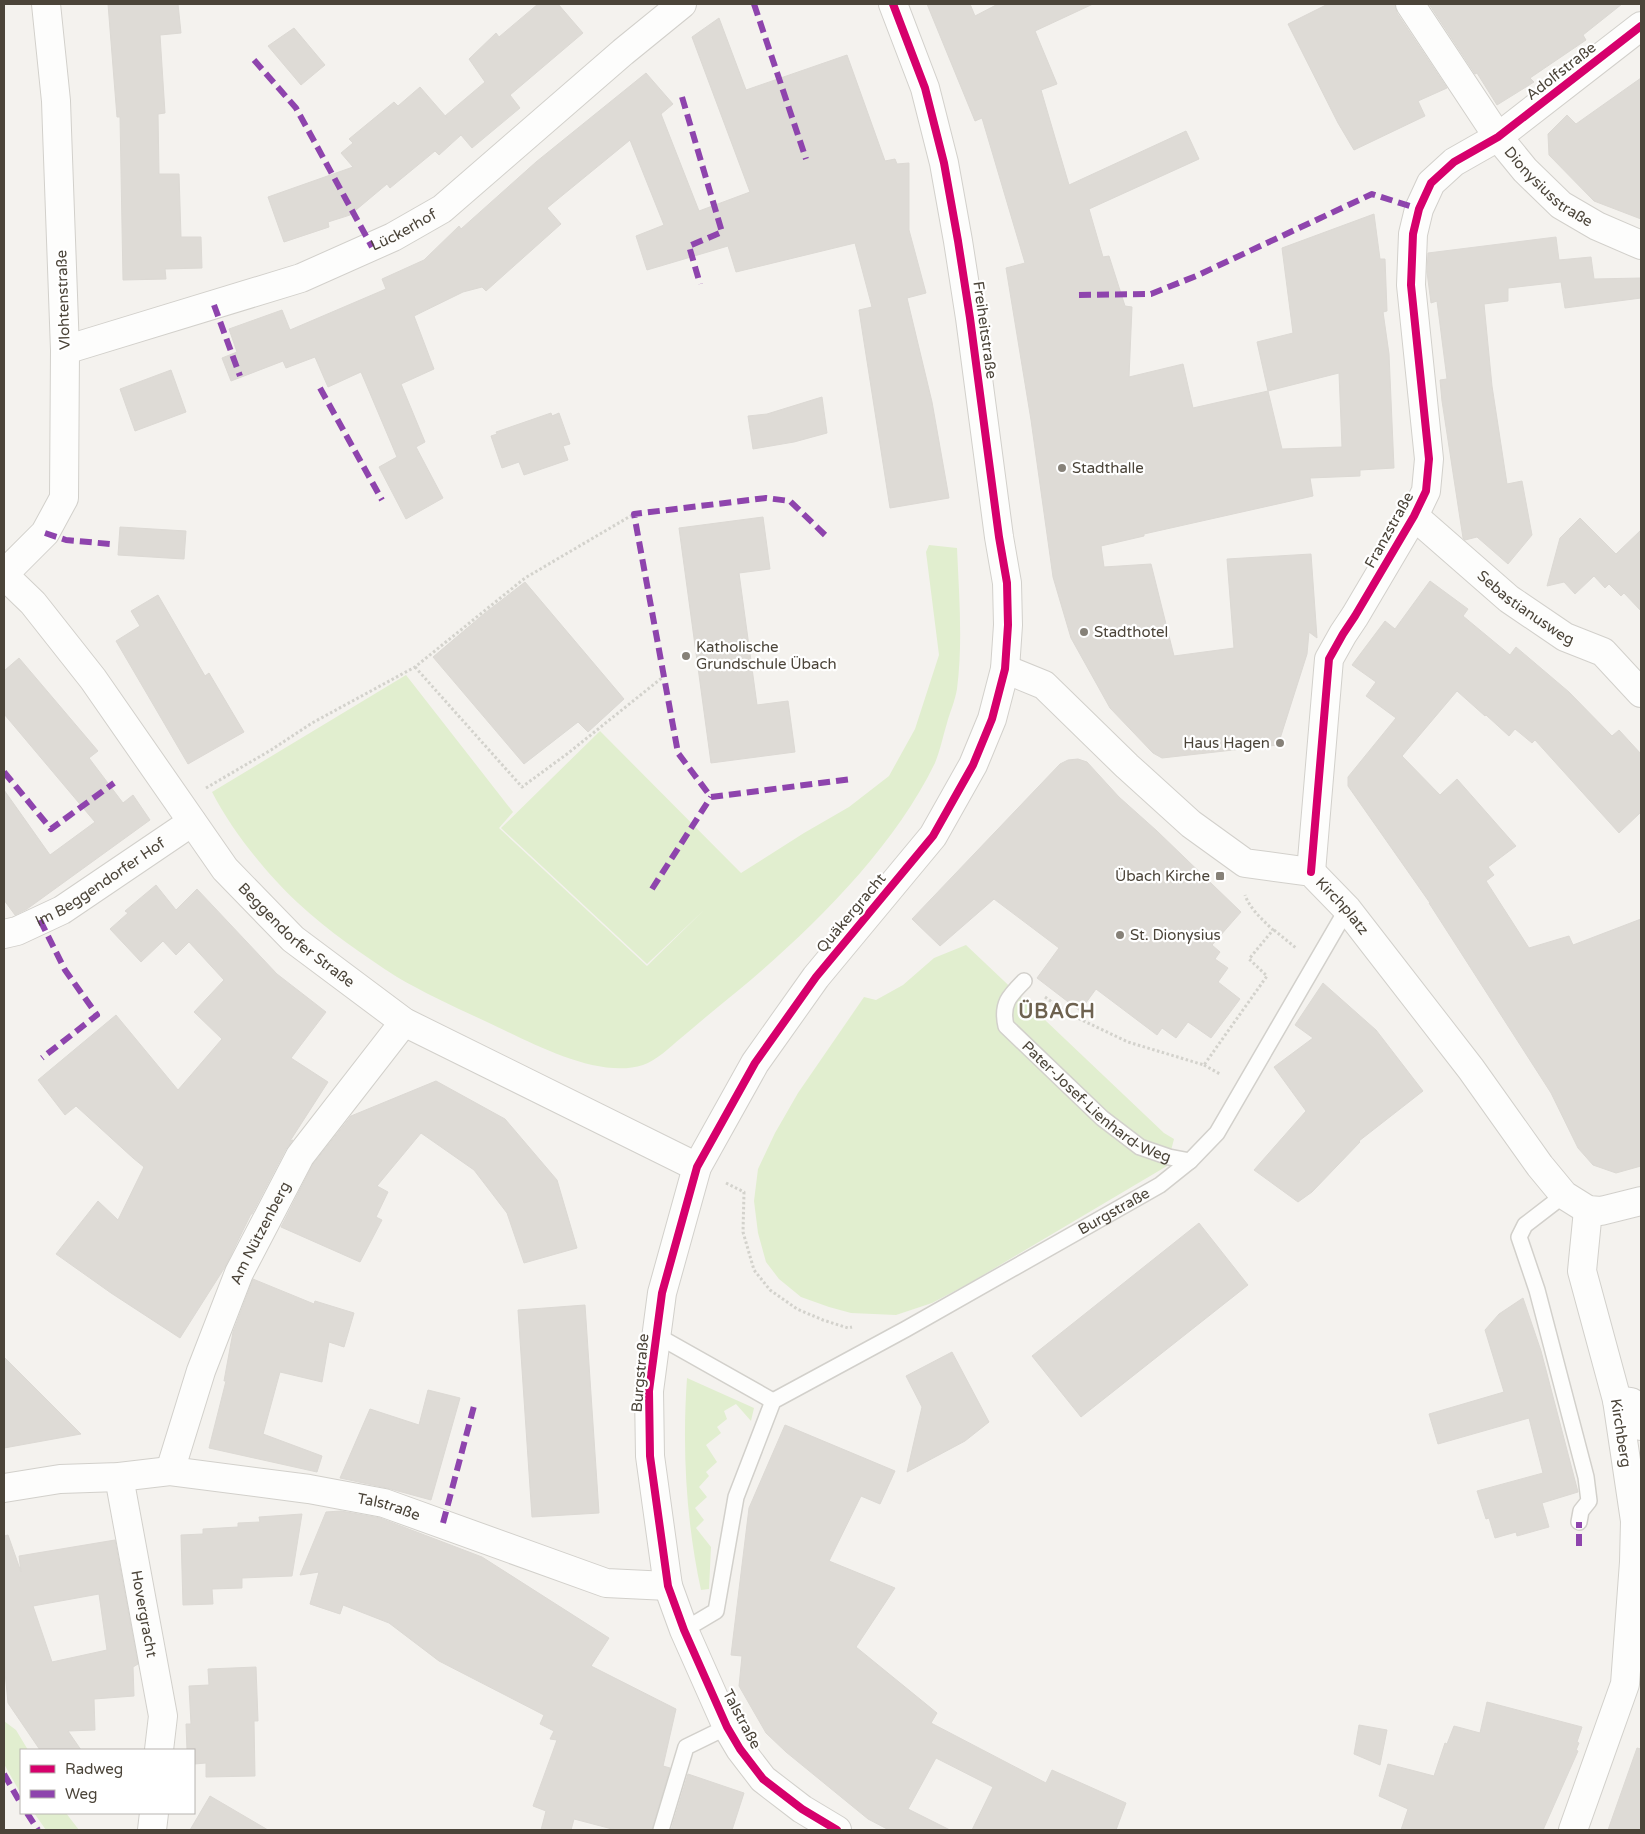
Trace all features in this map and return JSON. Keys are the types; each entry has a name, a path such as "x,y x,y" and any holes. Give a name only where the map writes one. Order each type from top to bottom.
{"street":[{"name":"Vlohtenstraße","path":"4,575 45,533 64,498 65,350 56,101 46,4"},
{"name":"Lückerhof","path":"65,350 301,278 399,234 442,209 682,4"},
{"name":"Freiheitstraße","path":"893,4 925,88 944,163 958,241 972,328 999,537 1007,583 1006,668"},
{"name":"Dionysiusstraße","path":"1410,4 1498,137 1525,170 1562,205 1597,226 1641,246"},
{"name":"Adolfstraße","path":"1498,137 1641,26"},
{"name":"Franzstraße","path":"1311,872 1329,660 1414,516 1426,492 1429,459 1410,285 1412,234 1419,208 1431,183 1454,162 1498,137"},
{"name":"Sebastianusweg","path":"1414,516 1509,599 1565,637 1603,652 1641,693"},
{"name":"Beggendorfer Straße","path":"4,575 33,603 93,680 225,869 293,939 404,1022 697,1167"},
{"name":"Kirchplatz","path":"1006,668 1044,685 1127,766 1191,824 1245,863 1311,872 1347,909 1470,1069 1540,1166 1564,1195 1588,1210"},
{"name":"Quäkergracht","path":"697,1167 755,1064 816,977 933,836 973,765 992,719 1006,668"},
{"name":"Im Beggendorfer Hof","path":"4,934 17,931 62,910 192,822"},
{"name":"Am Nützenberg","path":"170,1471 201,1371 239,1273 300,1156 404,1022"},
{"name":"Burgstraße","path":"668,1586 650,1456 649,1391 662,1293 697,1167"},
{"path":"1588,1210 1611,1210 1641,1201"},
{"name":"Kirchberg","path":"1573,1830 1625,1684 1635,1522 1617,1400 1582,1271 1588,1210"},
{"path":"1617,1400 1631,1402 1641,1426"},
{"name":"Talstraße","path":"4,1488 60,1479 119,1477 170,1471 309,1489 384,1503 606,1582 668,1586 684,1630 727,1727 740,1749 763,1779 802,1809 837,1830"},
{"name":"Hovergracht","path":"119,1477 163,1716 160,1749"},
{"path":"152,1830 154,1814"}],"lane":[{"name":"Burgstraße","path":"656,1335 773,1401 906,1329 1160,1185 1190,1161 1217,1133 1347,909"},
{"name":"Pater-Josef-Lienhard-Weg","path":"1024,981 1006,1003 1003,1013 1006,1026 1102,1118 1140,1147 1169,1157 1190,1161"},
{"path":"1564,1195 1525,1225 1519,1237 1536,1290 1586,1477 1589,1501 1581,1512 1579,1522"},
{"path":"684,1630 716,1611 736,1497 773,1401"},
{"path":"661,1830 686,1747 727,1727"}],"path":[{"path":"219,779 271,750 312,723 414,667 525,578 634,514"},
{"path":"414,667 522,787 585,740 663,677"},
{"path":"1256,912 1273,930 1296,948"},
{"path":"1204,1065 1267,976 1248,959 1273,930"},
{"path":"1024,981 1067,1013 1128,1042 1204,1065 1217,1072"},
{"path":"697,1167 744,1192 743,1232 754,1270 770,1290 797,1309 823,1320 848,1328 857,1326"}],"green space":[{"path":"929,545 957,548 960,654 956,693 940,748 935,763 918,795 874,856 823,913 740,989 663,1053 643,1065 625,1068 605,1067 563,1056 522,1039 397,977 334,933 286,891 262,865 229,822 212,792 406,675 513,812 499,828 647,966 704,910 647,964 501,828 600,731 741,873 849,807 889,776 915,729 939,655 926,552"},
{"path":"966,945 1164,1133 1174,1139 1167,1166 968,1284 932,1303 896,1315 851,1313 801,1297 779,1279 766,1262 758,1233 754,1201 758,1169 775,1133 798,1093 864,997 876,1000 903,985 934,958"},
{"path":"687,1378 754,1408 751,1421 736,1404 724,1411 727,1419 717,1427 721,1433 706,1445 717,1462 706,1472 709,1476 699,1487 707,1497 695,1508 704,1520 696,1528 711,1547 709,1589 701,1590 692,1538 686,1484"},
{"path":"4,1721 16,1730 27,1749 20,1749 20,1792 4,1764"},
{"path":"35,1814 67,1814 79,1830 46,1830"}],"building":[{"path":"108,4 178,4 181,33 160,35 165,113 158,114 159,174 179,174 181,237 201,237 202,268 165,269 166,279 123,280 120,117 117,117"},
{"path":"538,4 558,4 583,33 510,95 520,108 472,148 461,135 439,155 435,151 390,188 387,184 350,215 328,222 329,227 284,242 268,197 353,167 341,153 353,143 349,139 394,102 398,106 420,87 445,116 485,82 469,59 496,33 499,37"},
{"path":"927,4 970,4 975,16 998,4 1093,4 1035,31 1057,84 1041,90 1069,185 1186,131 1199,159 1089,209 1103,257 1109,256 1125,306 1132,307 1129,377 1183,364 1193,408 1268,391 1257,342 1293,333 1282,248 1374,214 1380,259 1385,259 1387,311 1383,312 1389,354 1394,468 1360,470 1360,476 1310,478 1313,496 1144,534 1144,536 1101,546 1104,567 1151,564 1174,656 1234,648 1227,559 1311,554 1317,638 1309,632 1307,654 1278,745 1162,758 1153,753 1110,708 1071,638 1053,577 1031,420 1006,268 1025,263 982,118 975,121","holes":["1339,373 1342,447 1282,449 1268,391"]},
{"path":"1328,4 1395,4 1397,13 1447,88 1418,101 1425,116 1354,150 1338,123 1288,24"},
{"path":"1429,4 1622,4 1583,35 1586,40 1530,78 1534,82 1497,105"},
{"path":"719,18 746,90 847,55 885,161 895,159 897,164 909,163 909,230 926,293 907,298 932,402 949,498 890,508 859,310 872,307 855,243 736,272 728,246 647,270 636,236 664,225 630,140 547,208 561,224 486,291 482,287 463,292 414,316 434,369 401,384 425,442 416,447 443,498 406,519 379,467 397,457 361,372 328,387 315,357 286,368 283,361 231,381 222,358 237,352 229,329 282,310 290,330 386,289 382,279 424,260 459,226 461,229 536,162 646,73 673,104 661,114 699,211 750,192 692,37"},
{"path":"294,28 325,65 301,85 268,46"},
{"path":"1641,78 1641,219 1594,201 1549,155 1548,134 1567,115 1576,124"},
{"path":"1556,237 1559,260 1591,257 1594,279 1641,278 1641,298 1565,308 1561,282 1508,288 1508,301 1484,304 1492,386 1507,484 1522,481 1532,535 1508,564 1477,537 1465,540 1463,538 1442,401 1440,380 1447,379 1437,301 1431,303 1427,272 1428,253"},
{"path":"171,370 186,412 135,431 120,389"},
{"path":"822,397 827,433 794,442 753,449 748,416 767,414"},
{"path":"551,413 552,416 559,413 570,444 563,446 568,460 524,475 519,462 502,468 491,436 497,434 496,432"},
{"path":"763,517 770,569 739,573 757,705 788,701 795,752 711,763 679,528"},
{"path":"1580,518 1616,554 1641,530 1641,611 1624,593 1621,596 1609,584 1605,588 1594,576 1575,594 1564,582 1547,586 1560,538"},
{"path":"120,527 186,531 184,559 118,555"},
{"path":"1430,581 1468,609 1463,616 1510,655 1516,647 1569,692 1612,736 1619,730 1641,754 1641,812 1619,833 1535,740 1532,743 1515,729 1509,736 1457,691 1402,756 1440,795 1457,779 1516,846 1488,867 1494,875 1486,881 1529,948 1569,936 1573,945 1641,919 1641,1166 1616,1173 1593,1165 1578,1148 1551,1093 1430,903 1348,786 1348,777 1396,718 1366,696 1376,682 1352,665 1385,621 1395,629"},
{"path":"525,582 624,699 588,732 578,722 524,764 433,657"},
{"path":"158,595 205,676 209,673 244,732 188,764 116,641 140,626 131,611"},
{"path":"19,658 98,751 89,758 123,803 133,795 150,820 27,909 15,915 4,900 4,790 50,855 95,822 4,714 4,671"},
{"path":"1078,759 1087,762 1119,797 1241,912 1212,945 1220,952 1215,959 1228,968 1218,982 1240,999 1211,1038 1188,1022 1176,1038 1162,1028 1157,1035 1096,989 1080,1011 1037,978 1059,948 994,899 940,946 912,919 1060,764 1068,760"},
{"path":"156,885 176,910 197,889 277,974 326,1012 291,1058 328,1082 290,1141 293,1140 286,1149 251,1214 225,1267 180,1338 56,1254 98,1201 118,1220 144,1167 76,1106 65,1115 38,1080 116,1015 178,1090 222,1039 194,1012 224,980 189,942 176,955 163,941 141,962 110,929 128,913 125,911"},
{"path":"1323,983 1376,1030 1423,1091 1359,1141 1312,1192 1298,1202 1254,1170 1306,1111 1274,1067 1313,1038 1295,1025"},
{"path":"436,1081 505,1119 557,1180 577,1248 524,1263 507,1213 474,1170 421,1133 377,1186 388,1192 376,1217 382,1220 360,1262 281,1227 313,1164 351,1116"},
{"path":"1199,1223 1248,1285 1081,1417 1032,1356"},
{"path":"253,1279 314,1304 315,1301 354,1313 344,1347 329,1342 322,1382 280,1372 263,1434 322,1456 317,1472 209,1448 226,1381 224,1381 233,1332"},
{"path":"1523,1298 1541,1351 1578,1492 1542,1503 1549,1527 1517,1536 1516,1532 1495,1538 1489,1518 1486,1519 1477,1491 1543,1473 1529,1418 1438,1444 1429,1414 1504,1392 1485,1330 1499,1314"},
{"path":"585,1305 599,1513 532,1517 518,1310"},
{"path":"952,1352 989,1422 965,1441 907,1472 922,1407 906,1376"},
{"path":"4,1357 81,1434 4,1448"},
{"path":"428,1390 460,1398 431,1500 340,1478 370,1409 419,1425"},
{"path":"785,1425 895,1471 880,1504 861,1496 829,1561 895,1588 856,1647 937,1713 931,1723 1046,1783 1052,1770 1126,1803 1116,1830 972,1830 993,1787 936,1758 908,1809 950,1830 889,1830 868,1819 786,1752 766,1733 739,1686 742,1656 731,1655 749,1508"},
{"path":"341,1511 380,1518 482,1557 609,1638 591,1666 676,1709 663,1766 670,1768 652,1830 616,1830 574,1819 571,1830 541,1830 546,1811 533,1806 557,1740 550,1739 554,1731 540,1724 544,1715 439,1661 389,1623 343,1605 340,1614 310,1604 319,1572 300,1575 326,1512"},
{"path":"302,1514 292,1576 242,1578 242,1588 212,1589 213,1604 183,1605 181,1535 203,1534 203,1529 238,1527 238,1523 260,1522 259,1517"},
{"path":"8,1535 21,1572 19,1556 115,1540 138,1664 133,1667 134,1696 94,1699 95,1730 68,1731 80,1749 39,1749 8,1703 4,1662 4,1536","holes":["99,1594 107,1650 52,1662 33,1606"]},
{"path":"256,1667 258,1721 254,1721 255,1776 206,1777 206,1763 195,1764 195,1749 187,1749 186,1724 191,1724 189,1686 209,1685 208,1669"},
{"path":"1487,1702 1582,1727 1577,1742 1579,1743 1576,1750 1578,1751 1543,1830 1401,1830 1408,1809 1379,1796 1388,1764 1434,1776 1445,1743 1447,1744 1454,1726 1480,1733"},
{"path":"1359,1725 1387,1730 1380,1765 1354,1754"},
{"path":"1637,1748 1641,1749 1641,1830 1608,1830"},
{"path":"688,1774 744,1793 732,1830 671,1830"},
{"path":"210,1796 268,1830 190,1830"}],"marked path":[{"path":"754,4 806,159"},
{"path":"254,60 296,108 372,247"},
{"path":"682,97 722,232 689,246 700,284"},
{"path":"1079,295 1151,294 1196,276 1372,194 1419,209"},
{"path":"214,305 240,376"},
{"path":"320,388 382,500"},
{"path":"825,535 790,501 766,498 634,514 678,753 711,797 852,779"},
{"path":"45,533 66,540 110,544"},
{"path":"4,772 51,829 114,783"},
{"path":"652,889 711,797"},
{"path":"40,920 65,970 97,1015 42,1058"},
{"path":"443,1523 474,1406"},
{"path":"1579,1522 1579,1546"},
{"path":"4,1774 20,1802"},
{"path":"28,1814 38,1830"}],"cycle path":[{"path":"837,1830 802,1809 763,1779 740,1749 727,1727 684,1630 668,1586 650,1456 649,1391 662,1293 697,1167 755,1063 816,977 933,836 973,765 992,719 1005,669 1008,625 1007,583 958,241 944,163 925,88 893,4"},
{"path":"1311,872 1329,659 1414,516 1426,491 1429,459 1411,285 1413,234 1419,209 1431,183 1454,162 1498,137 1641,26"}],"place":[{"name":"Stadthalle","path":"1062,468"},
{"name":"Stadthotel","path":"1084,632"},
{"name":"Katholische Grundschule Übach","path":"686,656"},
{"name":"Haus Hagen","path":"1280,743"},
{"name":"Übach Kirche","path":"1220,876"},
{"name":"St. Dionysius","path":"1120,935"}],"district":[{"name":"ÜBACH","path":"1057,1012"}]}
